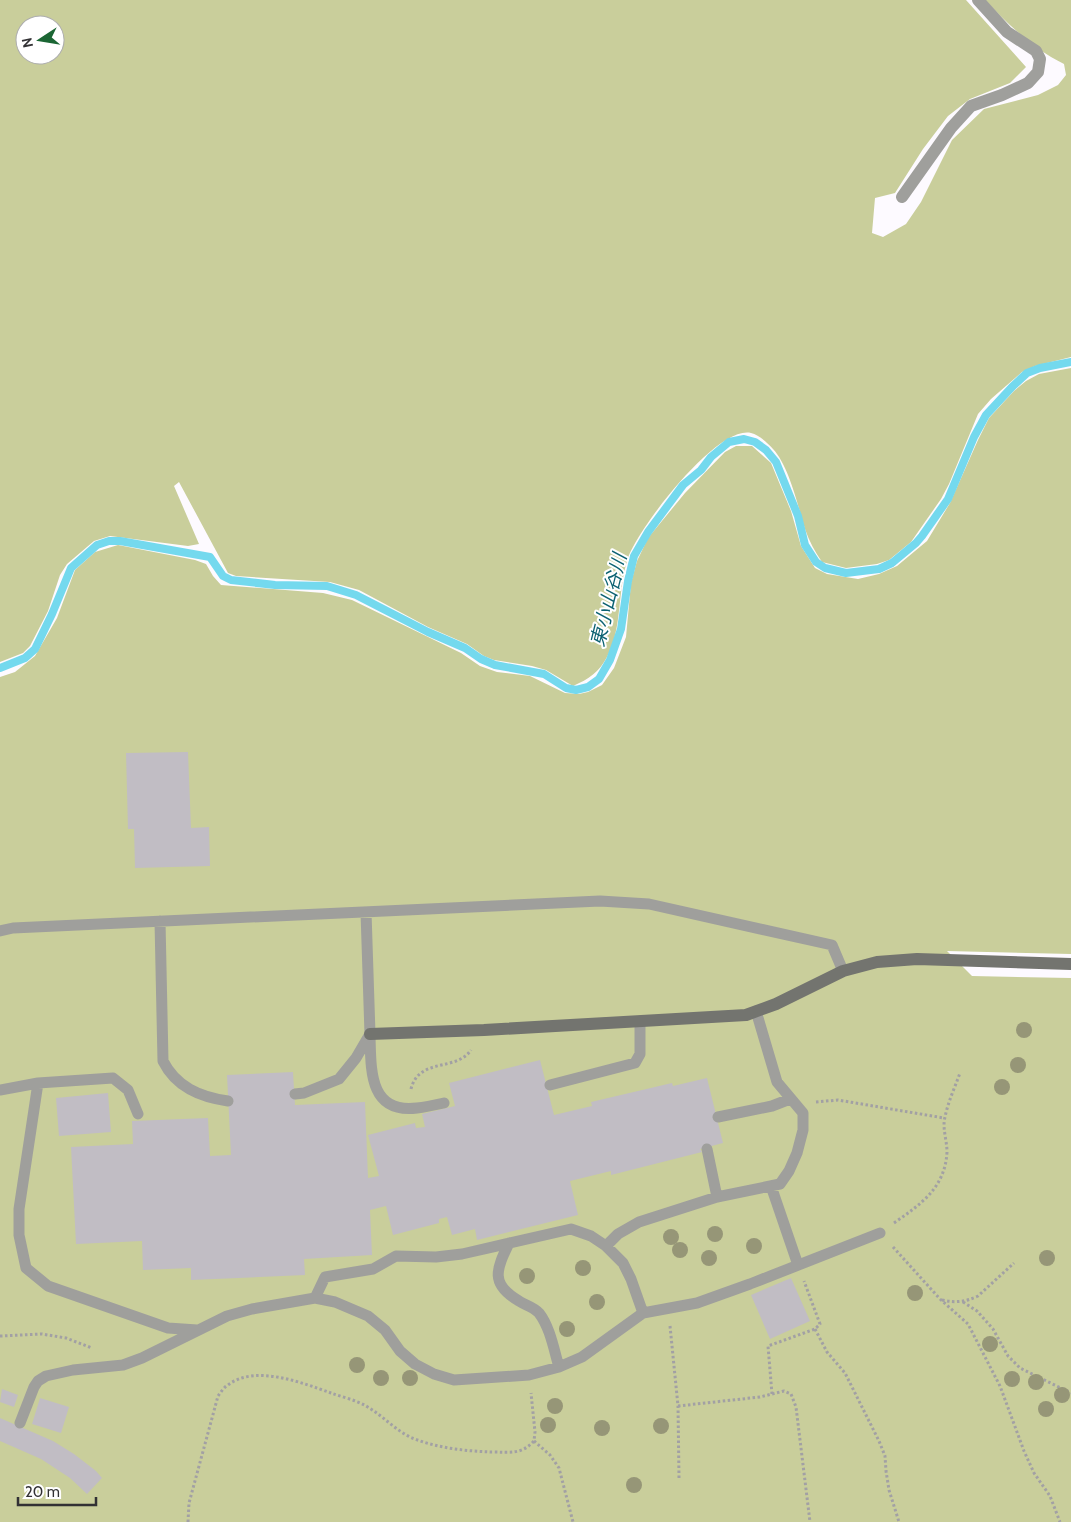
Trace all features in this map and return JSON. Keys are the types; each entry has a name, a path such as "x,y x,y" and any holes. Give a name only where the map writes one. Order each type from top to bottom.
{"street":[{"path":"902,197 940,142 971,106 1002,96 1028,84 1038,72 1040,59 1036,51 1007,32 978,0"},
{"path":"370,1034 484,1030 746,1015 776,1004 843,971 877,962 917,959 1071,964"}],"lane":[{"path":"0,931 13,928 600,900 649,904 832,945 843,971"},
{"path":"366,912 371,1072 376,1091 386,1103 398,1107 416,1109 444,1103"},
{"path":"160,922 162,1061 177,1081 192,1091 210,1099 228,1101"},
{"path":"606,1246 618,1234 639,1222 717,1197 780,1184 789,1171 797,1153 803,1130 803,1113 777,1082 756,1011"},
{"path":"550,1085 635,1064 640,1054 640,1021"},
{"path":"295,1094 304,1093 339,1079 356,1058 370,1034"},
{"path":"0,1090 38,1083 113,1078 128,1090 138,1114"},
{"path":"38,1083 19,1209 19,1235 26,1268 48,1286 168,1328 199,1330"},
{"path":"718,1116 772,1106 790,1099"},
{"path":"707,1149 717,1197"},
{"path":"771,1186 798,1265"},
{"path":"315,1298 325,1277 373,1269 396,1256 436,1257 462,1254 571,1229 591,1236 606,1246 623,1263 643,1313"},
{"path":"20,1423 34,1387 38,1381 46,1376 73,1370 123,1365 142,1358 227,1316 315,1298 335,1302 368,1316 385,1330 400,1351 416,1364 434,1374 454,1380 529,1375 559,1367 582,1357 643,1313 668,1310 697,1303 880,1232"},
{"path":"509,1243 500,1262 498,1275 501,1288 518,1301 537,1311 544,1320 559,1367"}],"path":[{"path":"416,1109 410,1094 414,1080 425,1069 457,1060 469,1053 484,1030"},
{"path":"960,1073 944,1118 947,1149 942,1176 934,1191 913,1210 880,1232 940,1299 968,1324 1000,1386 1034,1473 1050,1496 1060,1522"},
{"path":"799,1109 812,1103 838,1100 944,1118"},
{"path":"940,1299 954,1303 963,1302 978,1296 1014,1263"},
{"path":"772,1394 768,1346 815,1329 820,1324 798,1265"},
{"path":"963,1302 977,1311 993,1328 1008,1356 1020,1368 1071,1393"},
{"path":"668,1310 678,1406 680,1478"},
{"path":"815,1329 826,1352 845,1373 879,1441 885,1456 889,1490 899,1522"},
{"path":"0,1336 42,1334 66,1338 94,1348"},
{"path":"188,1522 189,1504 218,1396 228,1384 240,1378 252,1375 294,1380 364,1405 410,1437 427,1443 457,1449 514,1452 523,1450 534,1440 535,1432 529,1375"},
{"path":"678,1406 784,1392 792,1394 796,1407 810,1522"},
{"path":"534,1440 550,1455 559,1468 573,1522"}],"green space":[{"path":"0,0 966,0 1026,67 1010,83 970,99 948,116 923,149 895,193 875,198 872,233 883,237 906,224 921,202 952,140 984,109 1038,95 1058,85 1066,75 1064,64 1031,43 985,0 1071,0 1071,357 1035,366 1022,372 991,399 978,414 941,499 911,542 889,560 877,564 846,568 822,562 808,538 792,487 779,456 763,439 751,433 736,435 719,445 680,481 647,525 628,558 622,583 618,621 607,657 601,667 593,674 573,686 546,670 494,660 484,656 467,644 428,627 359,590 330,582 236,576 228,573 179,482 174,486 199,544 188,546 110,536 94,541 67,564 60,575 48,611 30,646 23,653 0,662"},
{"path":"1071,368 1071,954 947,951 972,976 1071,978 1071,1522 0,1522 0,677 15,672 35,656 57,618 75,570 95,552 118,545 195,560 206,564 221,585 323,593 352,600 461,653 480,666 497,672 530,676 565,693 579,694 602,685 614,668 626,637 631,583 637,561 648,538 685,493 725,452 736,446 752,446 771,463 791,511 801,546 815,568 827,574 858,579 879,574 897,566 927,541 950,503 989,418 1014,391 1026,381 1039,374"}],"building":[{"path":"188,752 191,828 209,827 210,866 135,868 134,829 128,829 126,753"},
{"path":"540,1060 554,1115 592,1106 591,1102 672,1083 673,1086 707,1078 723,1143 700,1149 702,1152 611,1175 611,1171 570,1181 578,1215 477,1240 475,1229 452,1235 447,1217 439,1219 439,1223 393,1235 386,1206 370,1210 372,1255 304,1259 305,1275 191,1280 191,1268 143,1270 142,1241 76,1244 71,1147 133,1144 132,1121 208,1118 210,1156 231,1155 227,1075 293,1072 295,1105 365,1102 368,1178 379,1176 368,1135 415,1123 416,1128 425,1127 422,1114 455,1106 449,1083"},
{"path":"108,1093 111,1132 59,1136 56,1098"},
{"path":"791,1278 810,1321 770,1339 751,1295"},
{"path":"2,1389 18,1395 14,1407 0,1402"},
{"path":"40,1398 69,1407 61,1433 32,1424"},
{"path":"0,1418 53,1441 74,1454 102,1478 87,1494 70,1478 41,1459 0,1441"}],"waterway":[{"name":"東小山谷川","path":"0,668 25,658 35,649 71,568 97,545 109,541 120,541 210,557 223,576 231,580 275,585 327,586 356,595 428,632 465,648 481,659 495,665 544,674 566,688 576,690 588,687 599,679 610,660 621,629 628,581 634,556 648,532 683,485 729,442 744,439 755,442 766,450 776,462 798,516 805,545 816,562 825,568 846,573 879,569 892,563 916,543 948,499 974,437 986,415 1027,373 1040,368 1071,362"}]}
